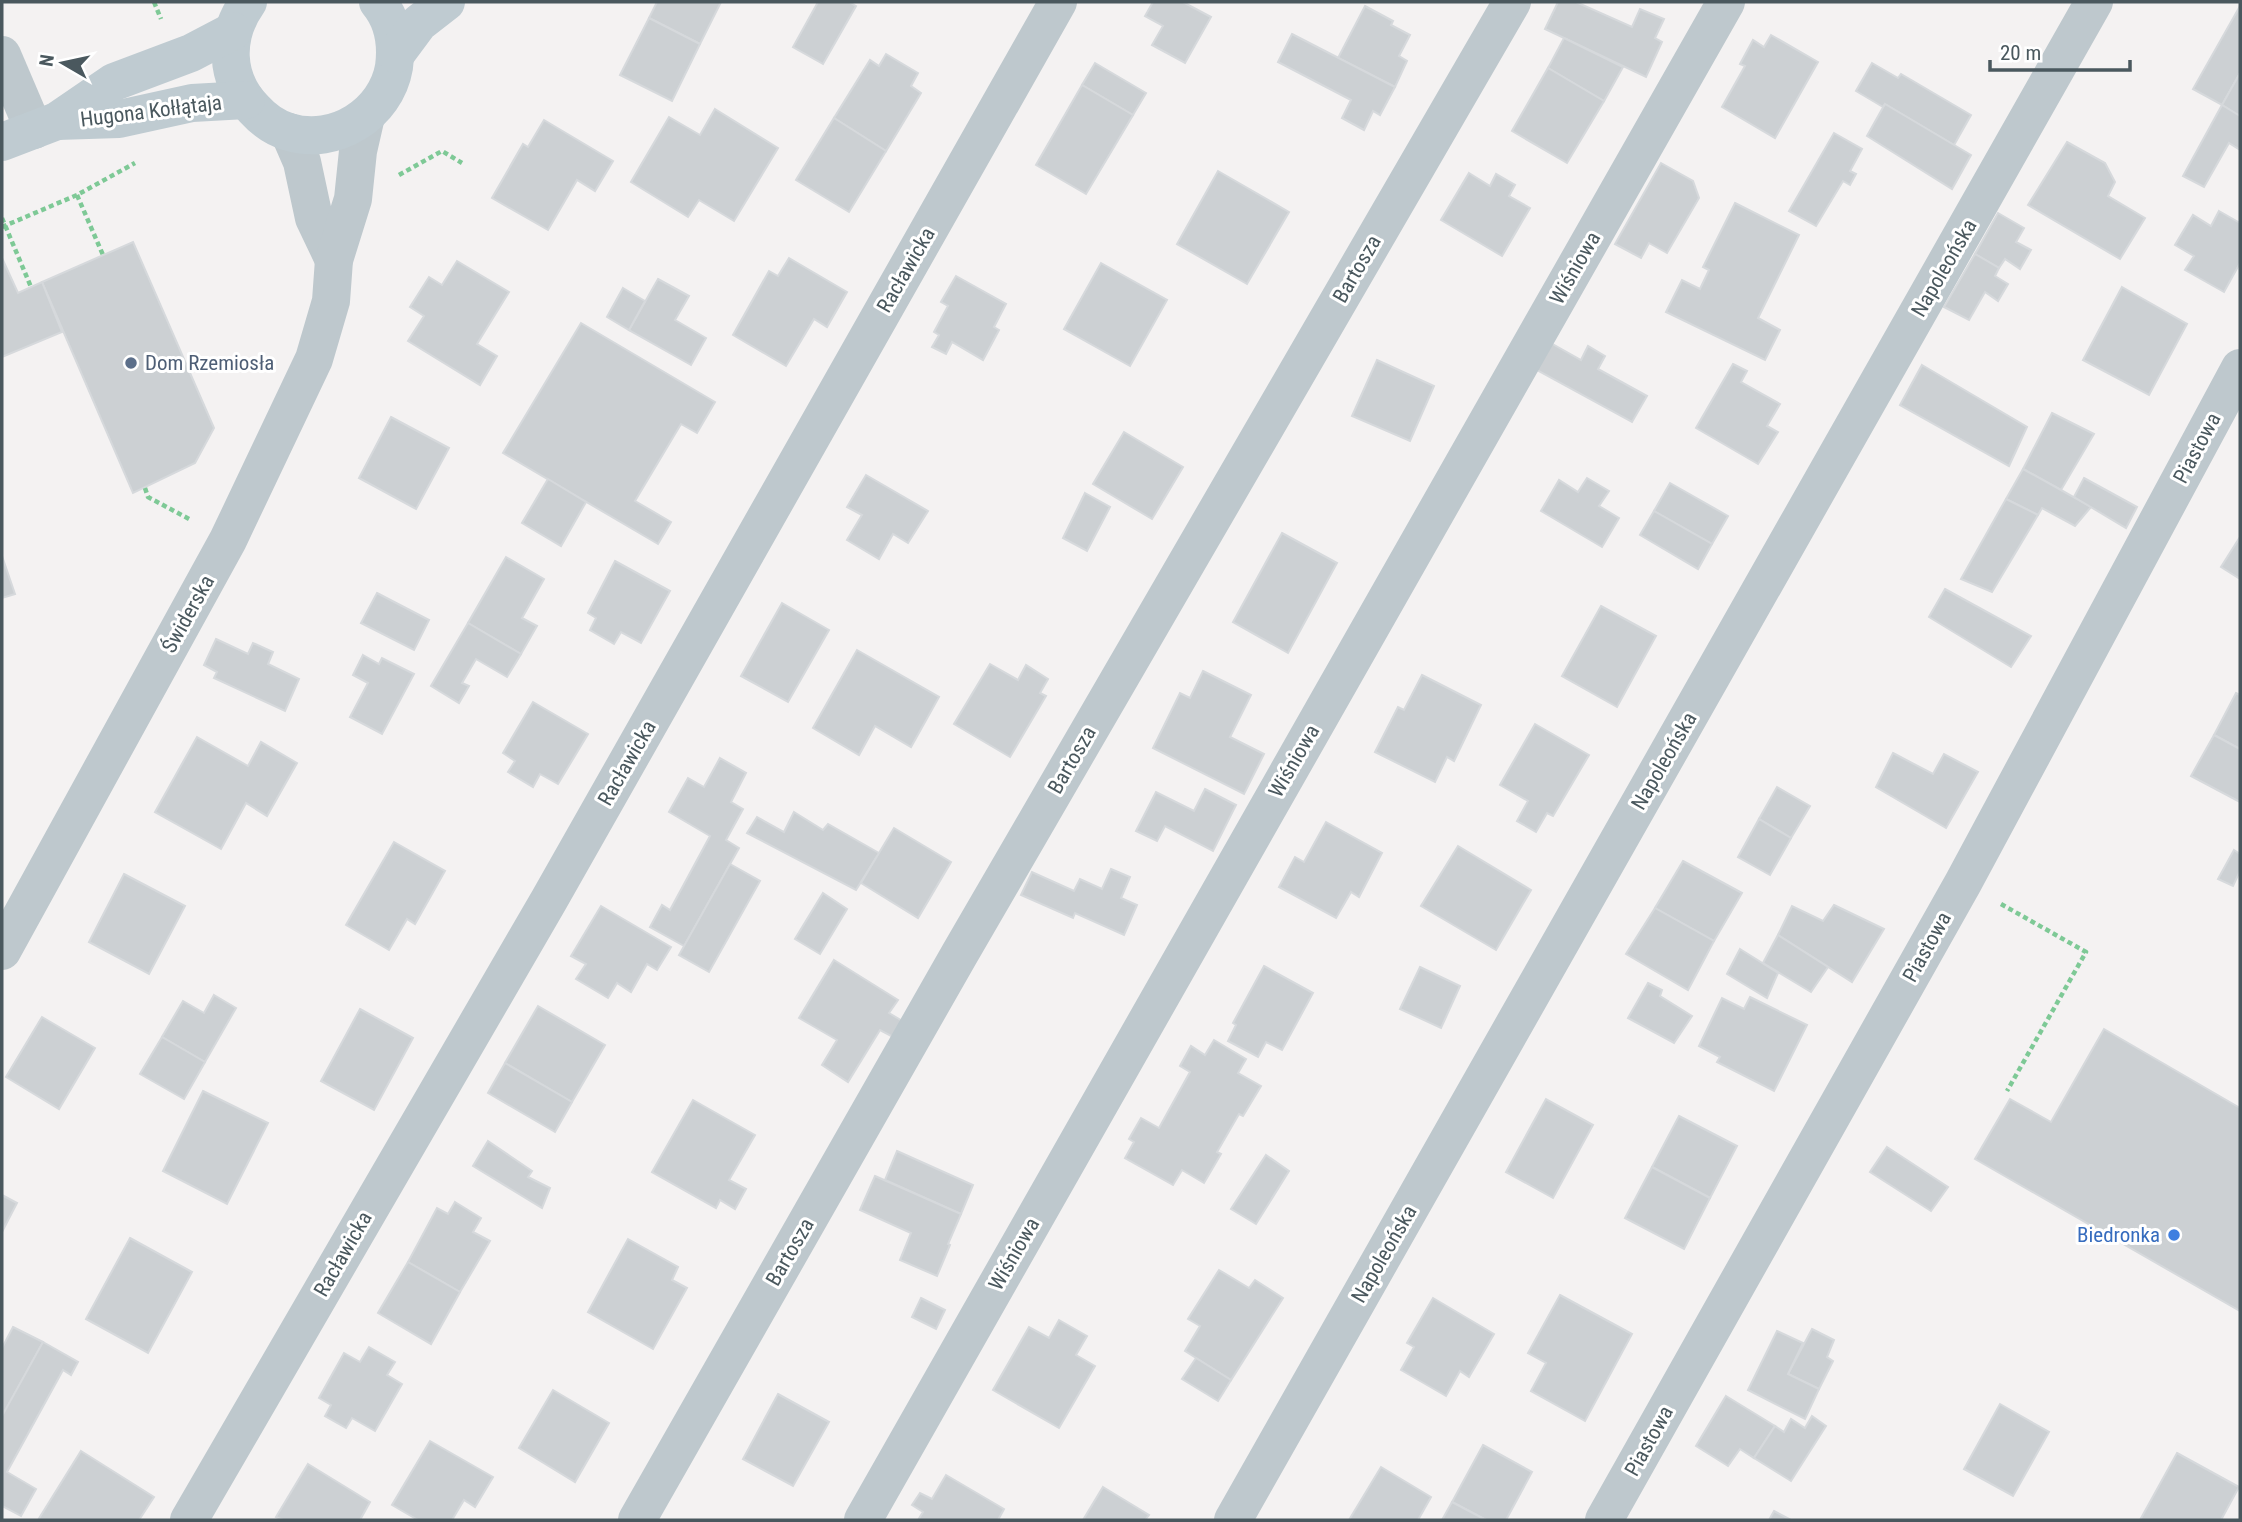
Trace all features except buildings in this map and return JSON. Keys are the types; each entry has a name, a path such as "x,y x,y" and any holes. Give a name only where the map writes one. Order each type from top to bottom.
{"main road":[{"path":"241,16 230,49 231,67 236,84 246,100 264,120 289,132 316,136 343,130 366,116 382,99 392,78 396,54 393,31 385,10 378,2"},
{"path":"396,54 419,23 446,2"},
{"name":"Hugona Kołłątaja","path":"31,131 114,82 191,53 241,16"},
{"name":"Hugona Kołłątaja","path":"31,131 119,119 192,103 246,100"}],"street":[{"name":"Racławicka","path":"189,1520 550,900 1058,2"},
{"name":"Bartosza","path":"637,1520 946,979 1512,2"},
{"name":"Wiśniowa","path":"863,1520 1726,2"},
{"name":"Napoleońska","path":"1233,1520 2095,2"},
{"path":"2,55 31,131"},
{"name":"Świderska","path":"2,951 228,540 314,359 331,301 334,260 353,200 358,151 366,116"},
{"name":"Świderska","path":"289,132 302,162 314,218 334,260"},
{"name":"Piastowa","path":"1604,1520 1963,883 2240,368"}],"path":[{"path":"353,200 442,151 462,163"},
{"path":"3,226 76,195 137,161"},
{"path":"76,195 103,255"},
{"path":"2,219 31,287"},
{"path":"145,488 148,497 228,540"},
{"path":"1963,883 2086,952 2007,1091"}],"place":[{"name":"Dom Rzemiosła","path":"131,363"},
{"name":"Biedronka","path":"2174,1235"}]}
